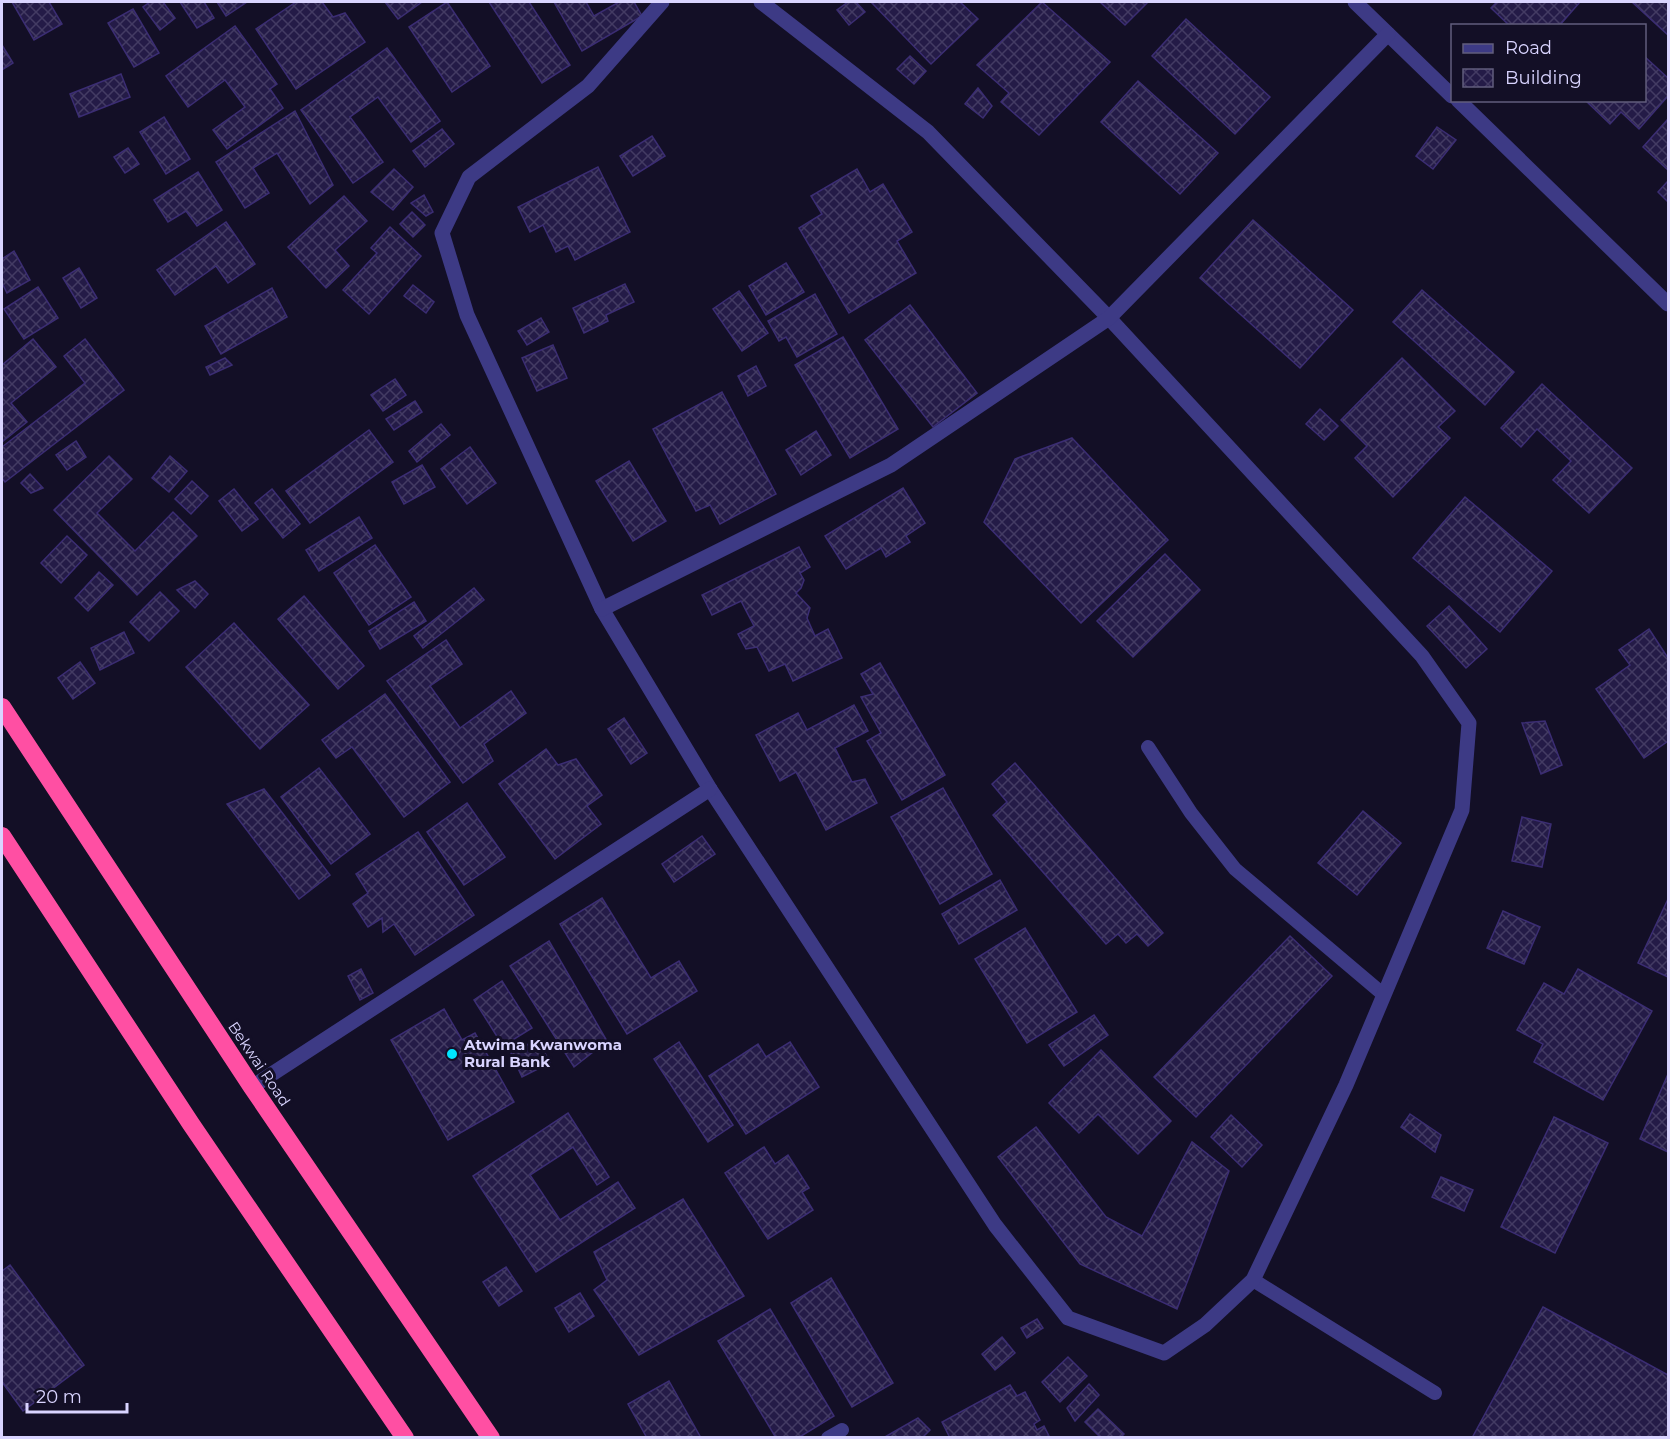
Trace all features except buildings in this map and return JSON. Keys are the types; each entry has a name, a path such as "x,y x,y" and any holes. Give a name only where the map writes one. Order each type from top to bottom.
{"highway":[{"name":"Bekwai Road","path":"2,706 252,1087 491,1437"},
{"path":"2,836 191,1124 405,1437"}],"street":[{"path":"662,2 588,86 470,177 442,233 467,315 602,609 710,789 995,1225 1068,1318 1164,1353 1205,1325 1253,1280 1346,1085 1462,810 1469,723 1422,656 1109,318 928,132 761,2"},
{"path":"1355,2 1451,95"},
{"path":"602,609 891,465 1109,318 1388,34"},
{"path":"1460,102 1668,304"},
{"path":"252,1087 710,789"}],"lane":[{"path":"1148,747 1191,813 1235,868 1384,995"},
{"path":"1253,1280 1435,1393"},
{"path":"828,1437 842,1430"}],"place":[{"name":"Atwima Kwanwoma Rural Bank","path":"452,1054"}]}
